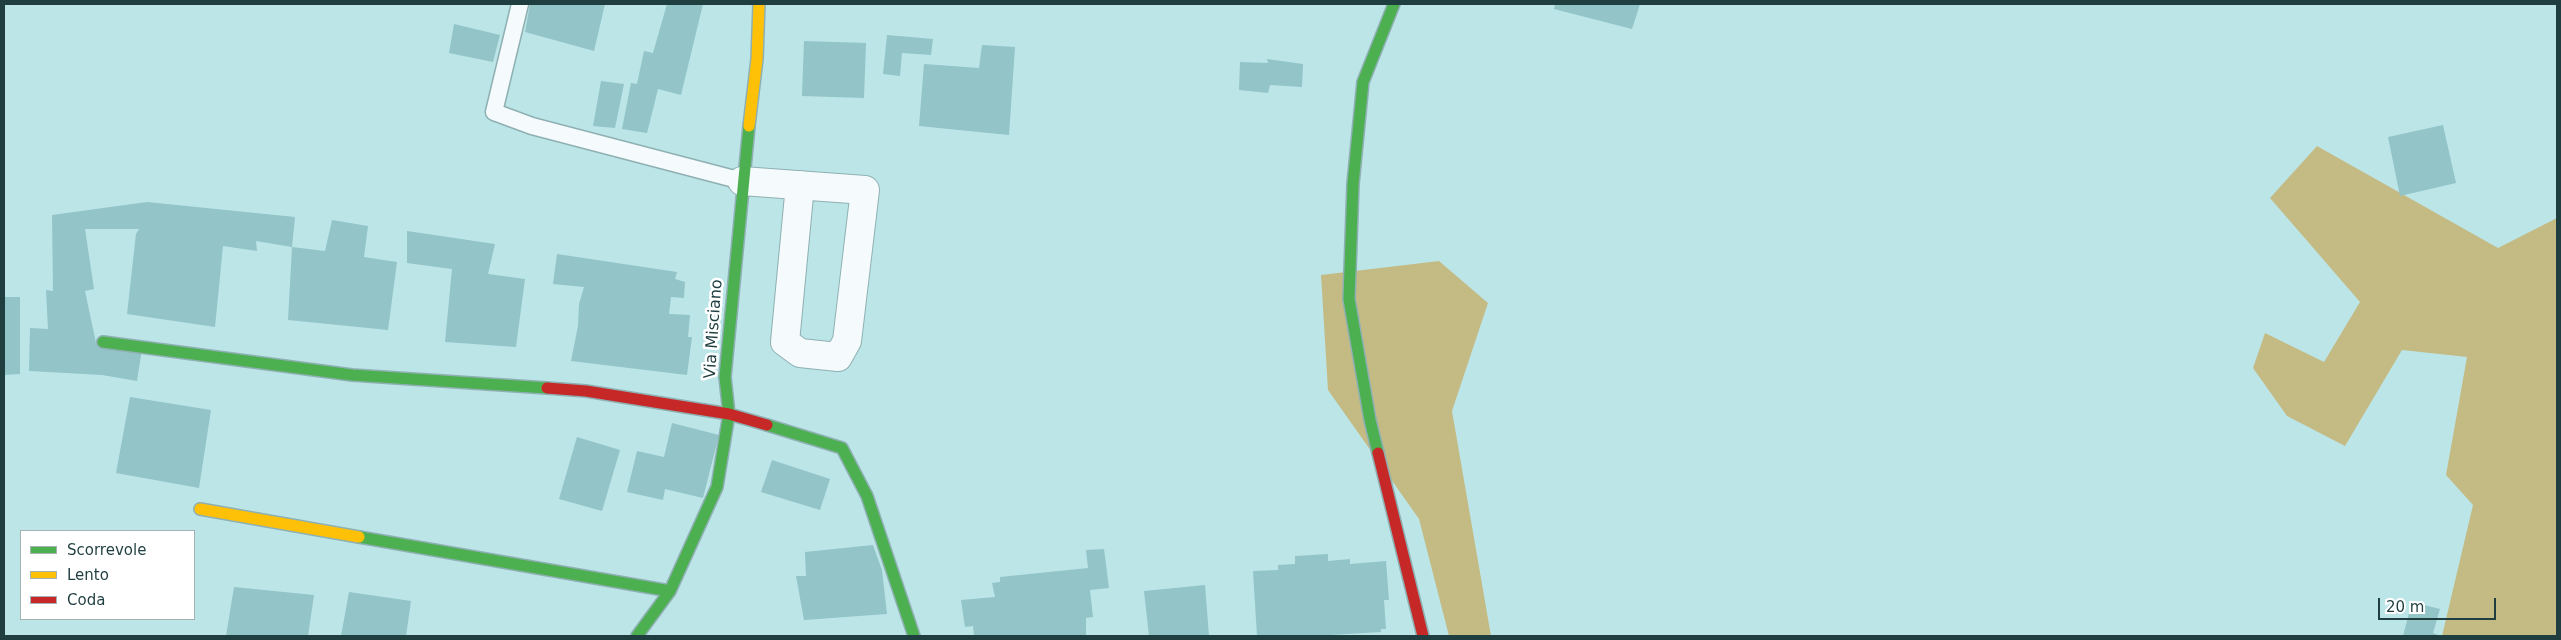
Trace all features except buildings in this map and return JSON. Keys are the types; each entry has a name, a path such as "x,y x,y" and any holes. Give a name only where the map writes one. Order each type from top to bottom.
{"street":[{"name":"Via Misciano","path":"637,636 670,591 717,487 729,414 725,376 742,181 757,59 759,4"},
{"path":"1394,4 1363,82 1353,184 1349,299 1370,420 1423,636"},
{"path":"742,181 800,185 865,190 847,342 838,357 800,353 785,342 800,185"},
{"path":"102,342 352,375 586,391 729,414 842,448 867,496 914,636"},
{"path":"200,509 670,591"}],"lane":[{"path":"520,4 494,112 532,126 742,181"}],"shaded area":[{"path":"2317,146 2498,248 2557,218 2557,636 2442,636 2473,505 2446,475 2467,357 2402,350 2345,446 2287,416 2253,368 2265,333 2324,362 2360,302 2270,198"},
{"path":"1439,261 1488,303 1452,411 1491,636 1449,636 1419,519 1328,390 1321,275"}],"traffic: fast":[{"path":"1378,453 1370,420 1349,299 1353,184 1363,82 1394,4"},
{"path":"637,636 670,591 717,487 729,414 725,377 749,126"},
{"path":"103,342 352,375 547,388"},
{"path":"767,425 842,448 867,496 914,636"},
{"path":"359,537 670,591"}],"traffic: slow":[{"path":"749,126 757,59 759,4"},
{"path":"200,509 359,537"}],"traffic: jam":[{"path":"547,388 586,391 729,414 767,425"},
{"path":"1378,453 1423,636"}]}
